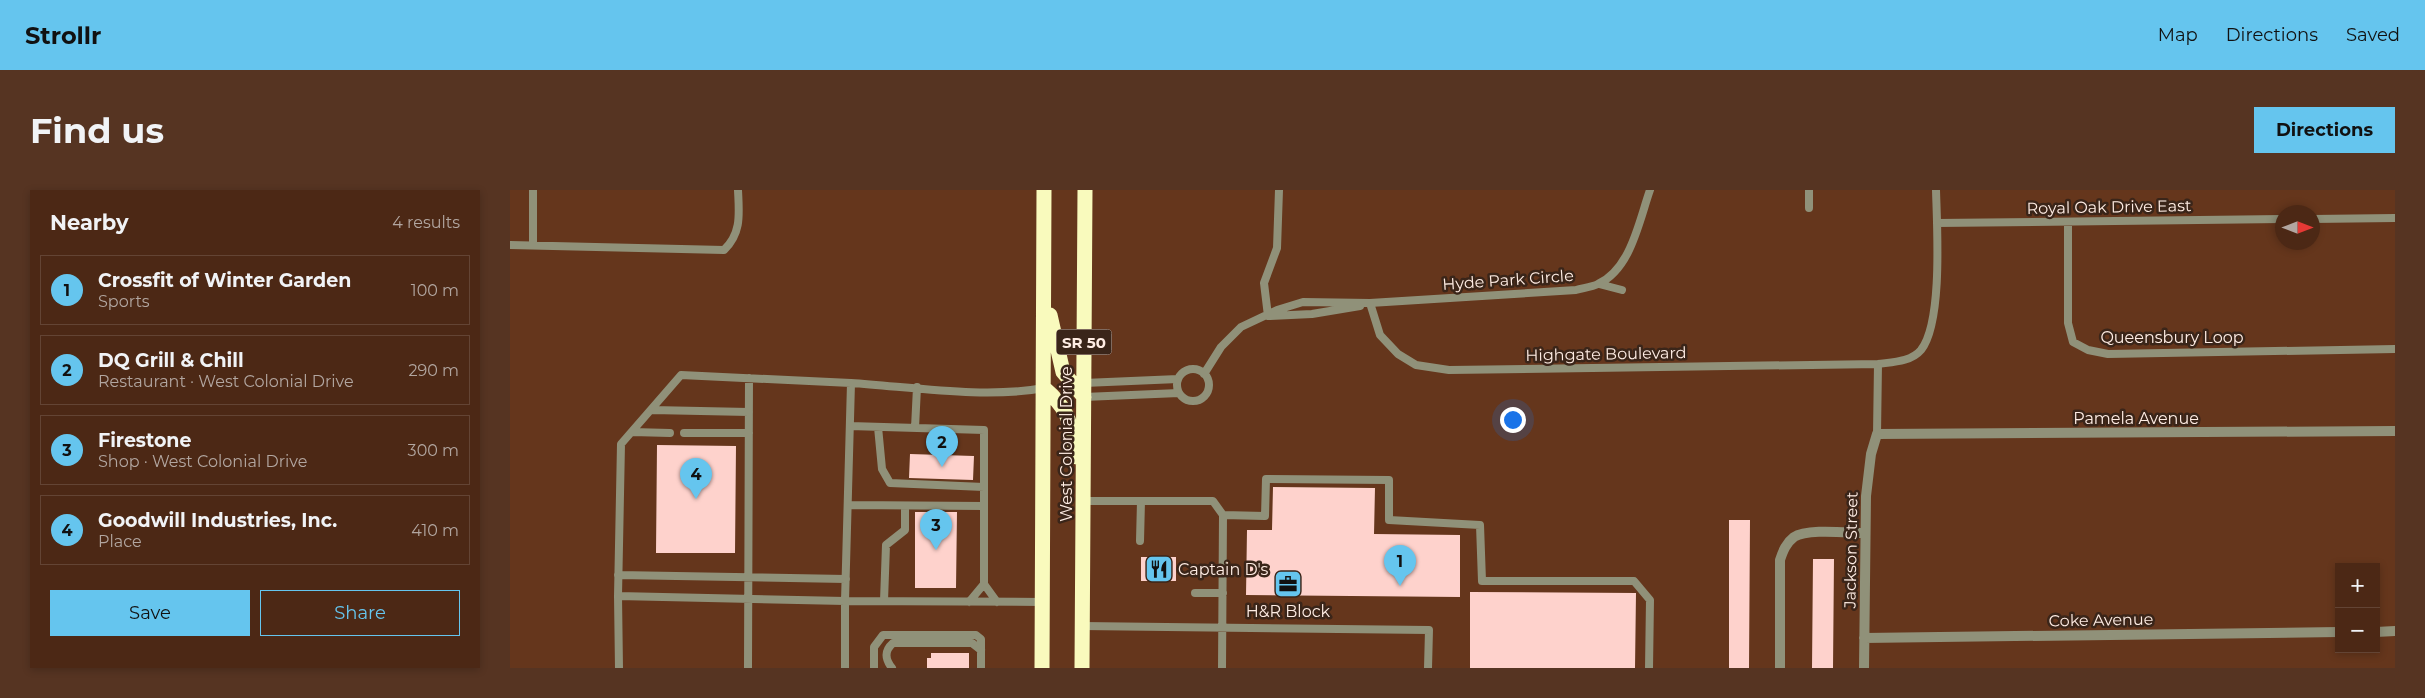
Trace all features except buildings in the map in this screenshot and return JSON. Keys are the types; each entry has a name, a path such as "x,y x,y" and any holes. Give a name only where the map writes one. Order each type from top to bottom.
{"highway":[{"name":"West Colonial Drive","path":"1042,668 1044,190"},
{"name":"West Colonial Drive","path":"1082,668 1085,190"},
{"path":"1043,284 1063,372 1084,390"},
{"path":"1044,388 1060,401 1069,418 1083,497"}],"street":[{"name":"Pamela Avenue","path":"1877,434 2395,431"},
{"name":"Jackson Street","path":"1864,668 1866,496 1871,454 1877,434"},
{"path":"1780,668 1780,560 1785,546 1795,536 1807,532 1865,532"},
{"path":"2380,632 2395,631"},
{"name":"Coke Avenue","path":"1864,638 2335,632"}],"lane":[{"path":"533,190 533,245"},
{"path":"510,244 724,250 732,243 739,225 738,190"},
{"path":"1268,316 1264,283 1277,248 1279,190"},
{"name":"Hyde Park Circle","path":"1204,374 1220,347 1242,327 1304,302 1370,303 1576,290 1599,284 1617,270 1627,253 1650,190"},
{"path":"1809,190 1809,208"},
{"name":"Highgate Boulevard","path":"1370,303 1380,335 1398,354 1416,365 1450,370 1878,364 1899,361 1912,357 1921,350 1932,328 1937,223 1936,190"},
{"path":"2320,219 2395,218"},
{"name":"Royal Oak Drive East","path":"1937,223 2275,219"},
{"name":"Queensbury Loop","path":"2068,222 2068,323 2073,342 2088,350 2108,354 2395,349"},
{"path":"1599,284 1622,290"},
{"name":"Hyde Park Circle","path":"1268,316 1312,314 1370,303"},
{"path":"1877,434 1878,364"},
{"path":"1190,370 1200,371 1204,374 1208,379 1208,390 1202,398 1192,402 1182,397 1178,392 1178,379 1181,375 1190,370"},
{"path":"619,668 618,575 621,444 681,375 986,392 1026,391 1044,388"},
{"path":"748,668 750,378"},
{"path":"1084,390 1178,379"},
{"path":"844,668 851,383"},
{"path":"915,428 917,387"},
{"path":"1084,390 1178,392"},
{"path":"652,410 749,412"},
{"path":"850,426 984,430 984,584 997,602"},
{"path":"878,427 882,469 890,483 984,487"},
{"path":"632,432 670,432"},
{"path":"684,433 749,432"},
{"path":"1223,515 1265,516 1266,479 1389,480 1390,520 1480,525 1482,581 1634,581 1650,600 1649,668"},
{"path":"1083,497 1141,501 1213,501 1223,515 1222,668"},
{"path":"1140,541 1141,501"},
{"path":"848,505 984,506"},
{"path":"884,601 886,545 904,530 905,506"},
{"path":"618,575 846,578"},
{"path":"969,602 984,584"},
{"path":"1195,592 1223,593"},
{"path":"618,596 845,601 1043,602"},
{"path":"1082,626 1429,630 1428,668"},
{"path":"874,668 874,647 883,635 976,635 981,639 981,668"},
{"path":"892,668 886,656 888,648 893,643 972,643 981,650"}],"place":[{"name":"DQ Grill & Chill","path":"942,467"},
{"name":"Goodwill Industries, Inc.","path":"696,499"},
{"name":"Firestone","path":"936,550"},
{"name":"Captain D's","path":"1159,569"},
{"name":"H&R Block","path":"1288,584"},
{"name":"Crossfit of Winter Garden","path":"1400,586"}]}
